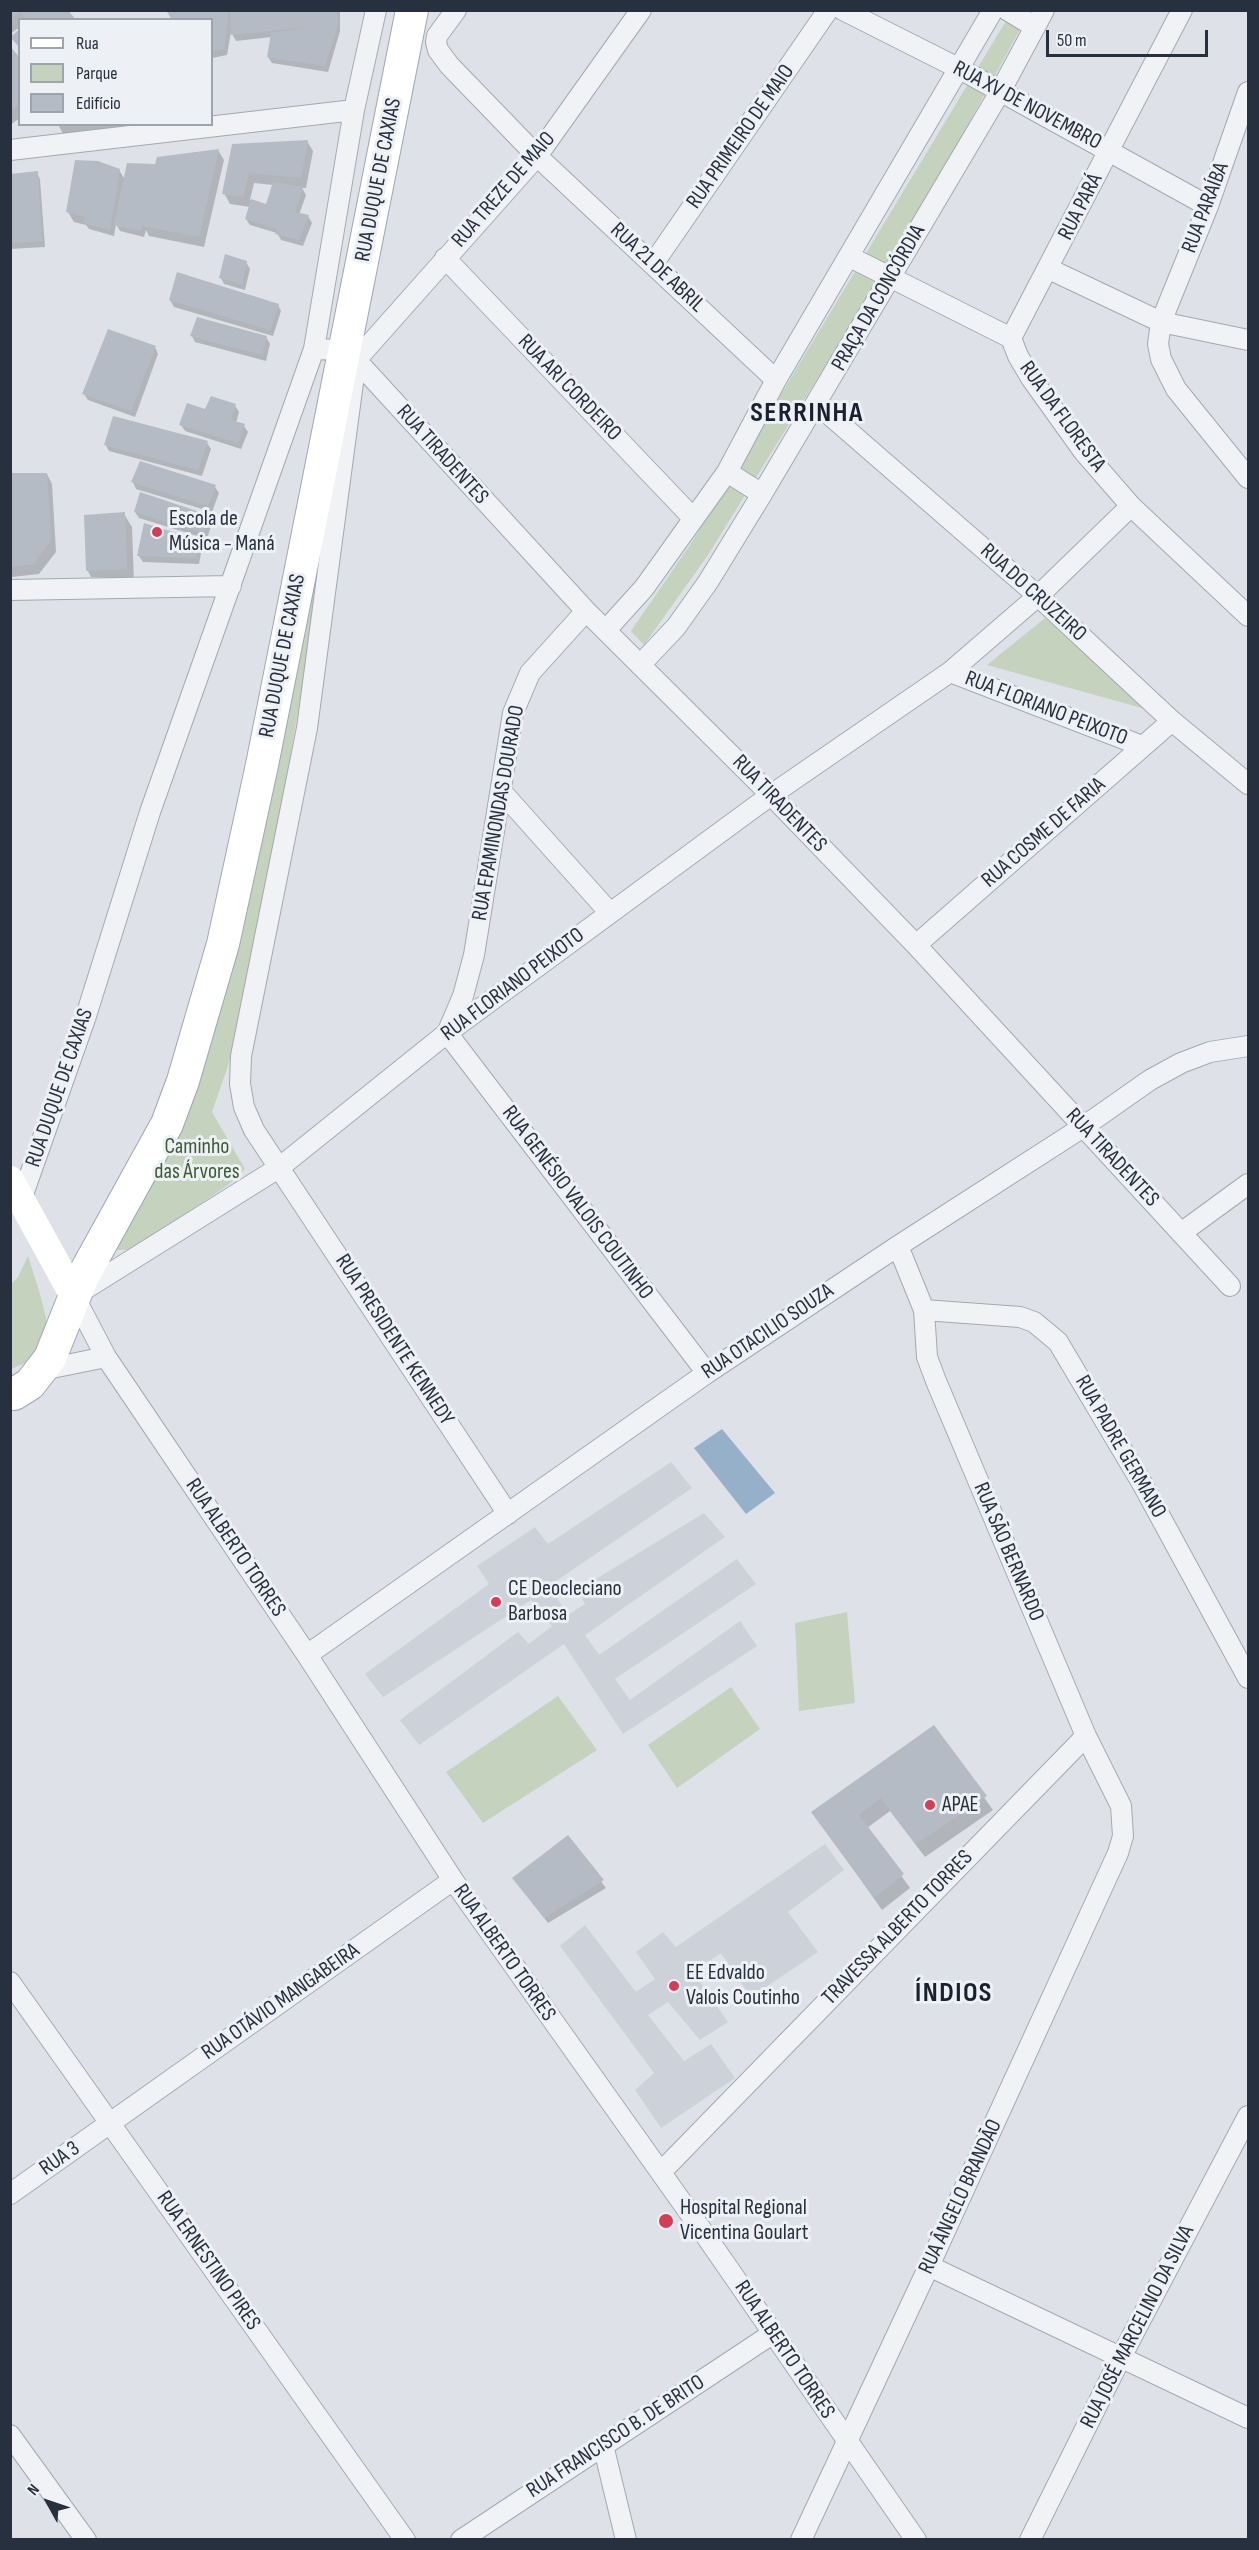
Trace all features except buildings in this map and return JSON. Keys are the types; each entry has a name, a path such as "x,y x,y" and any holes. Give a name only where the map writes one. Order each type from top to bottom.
{"main road":[{"name":"RUA DUQUE DE CAXIAS","path":"12,1395 30,1384 42,1370 57,1343 78,1287 167,1124 183,1081 223,944 350,355 412,10"}],"street":[{"name":"RUA DUQUE DE CAXIAS","path":"16,1190 85,1020 150,812 314,348 354,110 376,10"},
{"path":"456,10 437,36 438,50 449,65 537,156"},
{"name":"RUA TREZE DE MAIO","path":"350,355 445,258 537,156 641,10"},
{"name":"RUA PRIMEIRO DE MAIO","path":"653,264 828,10"},
{"name":"RUA XV DE NOVEMBRO","path":"843,10 960,69 1208,206"},
{"name":"PRAÇA DA CONCÓRDIA","path":"606,630 644,588 727,472 776,380 993,10"},
{"path":"1007,10 1039,19"},
{"name":"RUA PARÁ","path":"1011,338 1182,10"},
{"name":"PRAÇA DA CONCÓRDIA","path":"640,665 676,627 708,582 817,404 1000,92 1039,19"},
{"name":"RUA PARAÍBA","path":"1161,322 1208,206 1248,92"},
{"path":"10,150 354,110"},
{"name":"RUA 21 DE ABRIL","path":"537,156 776,380"},
{"name":"RUA DA FLORESTA","path":"850,257 1011,338 1018,356 1049,406 1084,452 1131,506 1248,616"},
{"name":"RUA ARI CORDEIRO","path":"445,258 693,519"},
{"path":"1049,269 1161,322 1248,340"},
{"path":"1161,322 1158,344 1168,375 1176,389 1248,478"},
{"path":"314,348 350,355"},
{"name":"RUA DUQUE DE CAXIAS","path":"280,1167 254,1130 244,1107 240,1084 242,1056 307,728 350,355"},
{"name":"RUA TIRADENTES","path":"350,355 586,611 771,795 916,945 1230,1286"},
{"name":"RUA DO CRUZEIRO","path":"817,404 1038,596 1172,721 1248,784"},
{"path":"727,472 762,494"},
{"name":"RUA FLORIANO PEIXOTO","path":"78,1287 280,1167 447,1034 610,913 771,795 950,672 1038,596 1131,506"},
{"path":"10,590 231,586"},
{"name":"RUA EPAMINONDAS DOURADO","path":"447,1034 463,996 474,956 513,713 520,692 542,658 586,611"},
{"name":"RUA FLORIANO PEIXOTO","path":"950,672 1142,746"},
{"name":"RUA COSME DE FARIA","path":"916,945 1172,721"},
{"path":"501,791 610,913"},
{"name":"RUA GENÉSIO VALOIS COUTINHO","path":"447,1034 707,1373"},
{"name":"RUA OTACILIO SOUZA","path":"307,1655 707,1373 1083,1127 1150,1080 1181,1063 1210,1052 1248,1046"},
{"name":"RUA PRESIDENTE KENNEDY","path":"280,1167 508,1514"},
{"path":"1181,1233 1248,1184"},
{"path":"16,1190 78,1287"},
{"name":"RUA SÃO BERNARDO","path":"898,1246 924,1310 927,1357 936,1381 1086,1736 1121,1806 1123,1836 1118,1853"},
{"name":"RUA ALBERTO TORRES","path":"78,1287 106,1357 307,1655 453,1880 661,2172 916,2540"},
{"name":"RUA PADRE GERMANO","path":"924,1310 1020,1317 1034,1322 1058,1342 1143,1485 1248,1678"},
{"path":"42,1370 106,1357"},
{"name":"TRAVESSA ALBERTO TORRES","path":"661,2172 1086,1736"},
{"name":"RUA ÂNGELO BRANDÃO","path":"801,2540 1118,1853"},
{"name":"RUA OTÁVIO MANGABEIRA","path":"110,2123 453,1880"},
{"name":"RUA ERNESTINO PIRES","path":"10,1982 405,2540"},
{"name":"RUA JOSÉ MARCELINO DA SILVA","path":"1030,2540 1120,2359 1248,2116"},
{"name":"RUA 3","path":"10,2194 110,2123"},
{"path":"929,2266 1248,2418"},
{"name":"RUA FRANCISCO B. DE BRITO","path":"461,2540 772,2334"},
{"path":"10,2434 86,2539"},
{"path":"603,2445 626,2540"}],"shaded area":[{"name":"CE Deocleciano Barbosa","path":"671,1462 692,1488 549,1586 568,1615 585,1604 578,1590 704,1513 725,1537 585,1635 599,1655 737,1559 756,1584 615,1679 630,1700 740,1621 757,1646 623,1734 564,1644 419,1745 400,1720 518,1632 529,1644 552,1626 531,1600 383,1697 365,1674 489,1584 477,1566 535,1527 548,1544"},
{"name":"EE Edvaldo Valois Coutinho","path":"825,1844 844,1870 788,1912 818,1952 751,1997 721,1953 693,1972 728,2022 700,2040 668,2002 648,2015 684,2061 711,2044 735,2078 661,2128 635,2090 654,2073 560,1946 585,1925 636,1992 655,1979 636,1952 663,1932 676,1947"}],"green space":[{"path":"1012,11 1030,11 921,211 708,555 644,645 631,631 692,542"},
{"name":"Caminho das Árvores","path":"340,404 328,540 264,905 240,1031 212,1112 245,1169 228,1185 131,1250 104,1250 179,1115"},
{"path":"1045,618 1149,710 987,665"},
{"path":"28,1256 46,1318 47,1334 30,1361 11,1369 11,1284 18,1277"},
{"path":"847,1612 855,1703 799,1711 795,1623"},
{"path":"731,1687 760,1729 677,1788 648,1745"},
{"path":"558,1696 597,1750 483,1823 446,1772"}],"water":[{"path":"722,1429 775,1493 746,1514 694,1448"}],"place":[{"name":"Escola de Música - Maná","path":"157,532"},
{"name":"CE Deocleciano Barbosa","path":"496,1602"},
{"name":"APAE","path":"930,1805"},
{"name":"EE Edvaldo Valois Coutinho","path":"674,1986"},
{"name":"Hospital Regional Vicentina Goulart","path":"666,2221"}],"district":[{"name":"SERRINHA","path":"807,414"},
{"name":"ÍNDIOS","path":"954,1994"}]}
